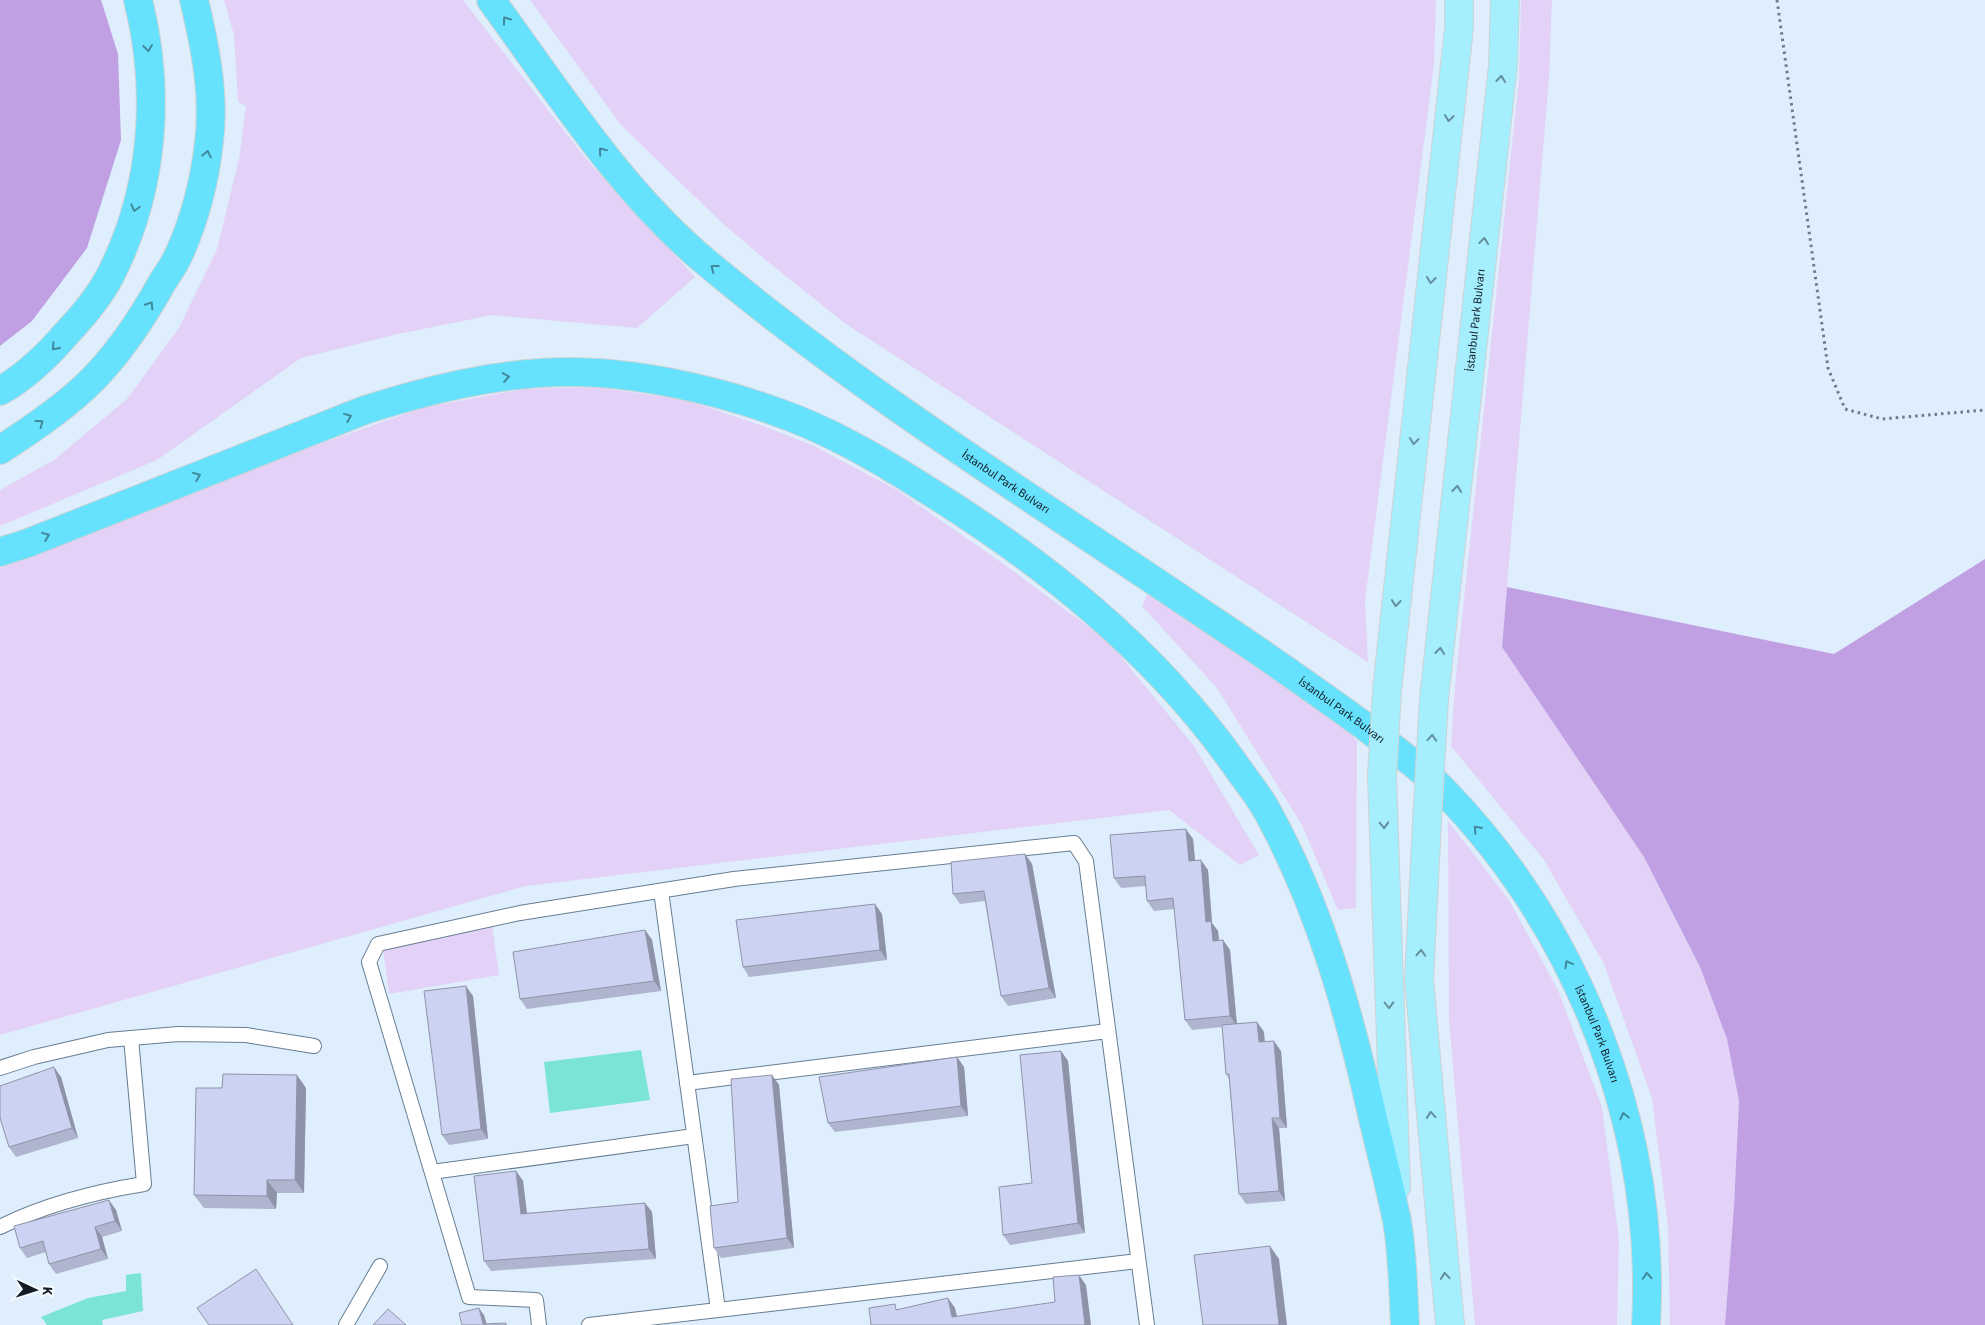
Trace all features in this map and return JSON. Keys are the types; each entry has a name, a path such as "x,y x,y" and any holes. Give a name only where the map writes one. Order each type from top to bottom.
{"highway":[{"path":"0,391 48,354 88,309 111,274 128,234 142,185 150,139 152,104 145,29 138,0"},
{"path":"0,450 41,422 86,386 127,339 151,303 180,252 199,195 209,142 210,88 194,0"},
{"name":"İstanbul Park Bulvarı","path":"491,0 588,133 661,221 704,261 829,359 1304,681 1411,761 1441,788 1466,816 1520,884 1549,930 1574,974 1616,1079 1633,1152 1644,1219 1648,1292 1646,1325"},
{"path":"0,552 28,543 365,410 444,388 516,376 571,372 623,376 681,384 777,412 831,436 888,465 954,506 1043,568 1109,623 1176,691 1218,740 1264,807 1303,883 1326,944 1354,1037 1397,1224 1405,1325"}],"main road":[{"path":"1397,1224 1382,776 1387,690 1459,28 1459,0"},
{"name":"İstanbul Park Bulvarı","path":"1450,1325 1419,980 1434,700 1503,65 1505,0"}],"lane":[{"path":"539,1325 536,1300 469,1297 369,962 378,944 520,913 734,879 1074,843 1086,861 1147,1325"},
{"path":"661,891 718,1310"},
{"path":"687,1082 1108,1031"},
{"path":"0,1068 98,1042 178,1034 246,1035 314,1046"},
{"path":"0,1227 21,1216 66,1201 105,1190 144,1184 130,1038"},
{"path":"432,1172 694,1136"},
{"path":"589,1325 1138,1261"},
{"path":"346,1325 380,1266"}],"path":[{"path":"1778,0 1828,368 1845,409 1882,420 1985,410"}],"shaded area":[{"path":"0,0 101,0 118,54 121,140 87,248 32,321 0,346"},
{"path":"224,0 463,0 586,159 695,277 637,328 492,315 398,334 301,358 157,460 0,526 0,490 54,460 127,399 179,328 217,249 239,159 246,106 238,102 234,35"},
{"path":"530,0 1436,0 1434,64 1365,601 1368,662 846,324 721,222 621,125"},
{"path":"1521,0 1552,0 1549,78 1502,647 1644,857 1700,967 1727,1039 1739,1101 1734,1206 1725,1325 1670,1325 1668,1227 1652,1098 1604,964 1544,860 1451,746 1456,675 1519,78"},
{"path":"597,387 686,400 812,445 897,490 1002,563 1109,642 1194,746 1259,855 1240,865 1169,810 526,886 0,1035 0,568 314,446 425,407 525,389"},
{"path":"1985,559 1985,1325 1725,1325 1734,1206 1739,1101 1727,1039 1700,967 1644,857 1502,647 1507,587 1834,654"},
{"path":"1150,589 1337,720 1357,741 1356,908 1338,910 1302,825 1217,688 1142,606"},
{"path":"1448,821 1509,900 1558,990 1602,1107 1619,1240 1617,1325 1475,1325 1449,1019"},
{"path":"492,925 499,975 389,994 383,948"},
{"path":"641,1050 650,1100 550,1113 544,1062"},
{"path":"141,1273 143,1311 102,1320 103,1325 47,1325 41,1317 88,1298 126,1291 126,1275"}],"building":[{"path":"1186,829 1189,861 1201,860 1206,922 1211,921 1213,941 1223,940 1230,1016 1185,1020 1173,898 1147,901 1145,876 1114,878 1110,835"},
{"path":"1025,854 1049,988 1001,996 984,891 953,894 951,862"},
{"path":"875,904 880,950 743,967 736,920"},
{"path":"645,930 654,981 520,999 513,952"},
{"path":"466,986 481,1129 442,1135 424,991"},
{"path":"1257,1022 1259,1042 1274,1041 1280,1118 1272,1118 1279,1191 1239,1194 1229,1074 1226,1074 1222,1025"},
{"path":"1061,1051 1078,1223 1003,1235 999,1187 1032,1183 1020,1055"},
{"path":"957,1057 961,1106 828,1123 819,1077"},
{"path":"54,1067 72,1128 9,1147 0,1118 0,1086"},
{"path":"223,1074 297,1075 295,1180 267,1180 267,1196 194,1195 196,1088 222,1088"},
{"path":"772,1075 787,1238 714,1248 710,1206 738,1202 731,1079"},
{"path":"516,1171 521,1214 645,1203 649,1249 484,1261 474,1176"},
{"path":"109,1200 115,1221 95,1227 101,1249 49,1264 43,1241 20,1248 14,1226"},
{"path":"1270,1246 1279,1325 1203,1325 1194,1255"},
{"path":"256,1269 293,1325 209,1325 197,1308"},
{"path":"1079,1275 1085,1325 871,1325 869,1308 895,1304 896,1310 948,1298 952,1317 1055,1302 1053,1277"},
{"path":"479,1308 483,1324 506,1323 506,1325 462,1325 459,1313"},
{"path":"388,1309 406,1325 373,1325"}]}
